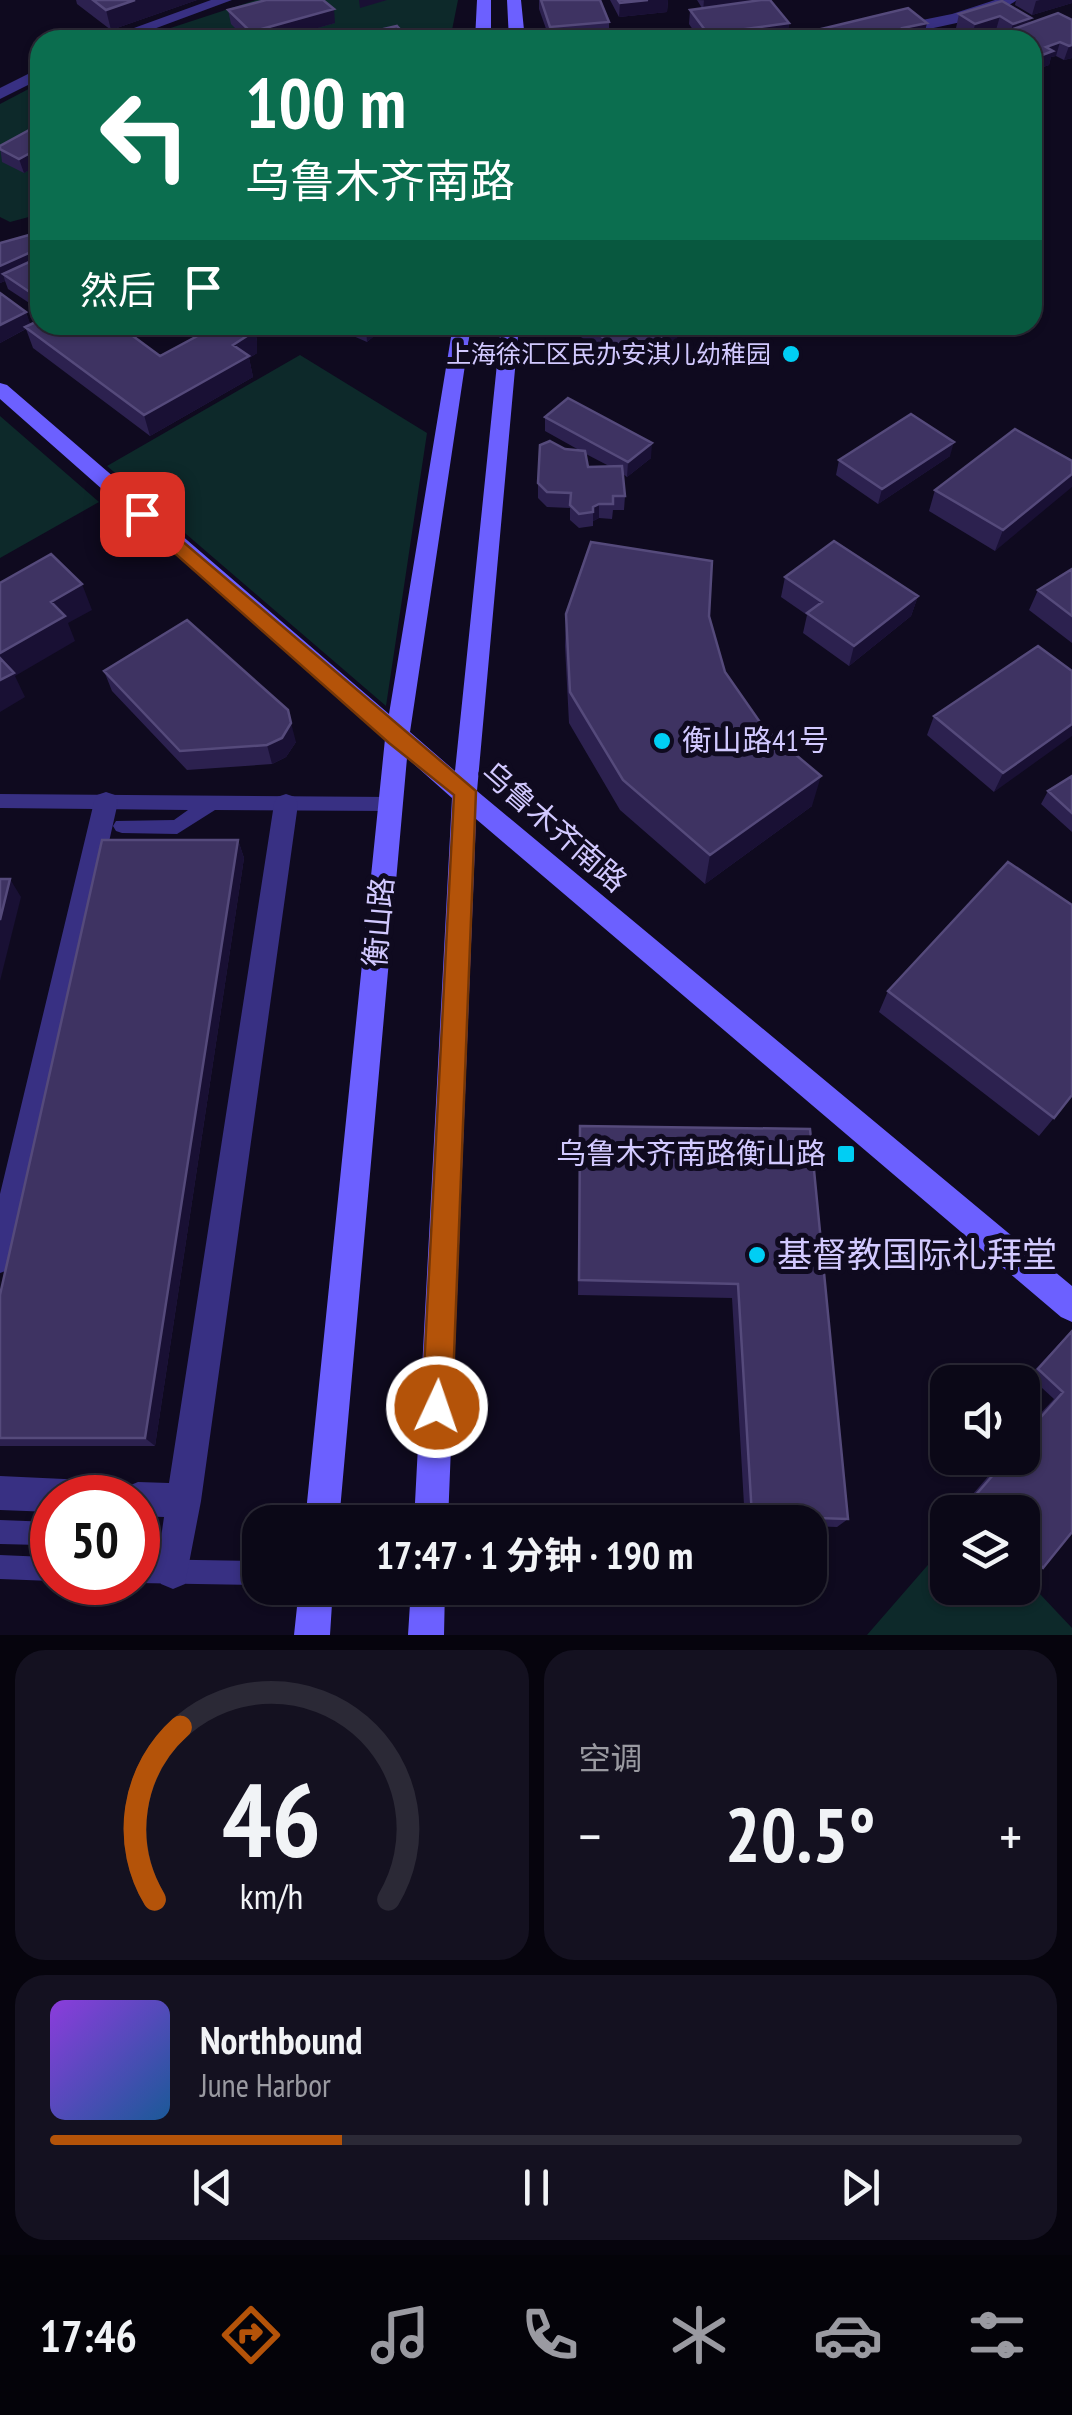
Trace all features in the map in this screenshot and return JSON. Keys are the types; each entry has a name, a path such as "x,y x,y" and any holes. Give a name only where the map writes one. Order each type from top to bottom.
{"main road":[{"path":"483,30 484,0"},
{"path":"514,0 516,30"},
{"name":"衡山路","path":"324,1505 397,737 460,335"},
{"path":"432,1505 465,791 509,335"},
{"name":"乌鲁木齐南路","path":"0,389 540,860 1072,1306"},
{"path":"312,1635 315,1605"},
{"path":"426,1635 427,1605"}],"street":[{"path":"138,30 225,0"},
{"path":"887,30 955,18 1010,0"},
{"path":"0,94 30,78"},
{"path":"0,1258 106,802"},
{"path":"174,1572 286,804"},
{"path":"0,1493 30,1494"},
{"path":"160,1500 184,1501"}],"lane":[{"path":"0,801 390,804"},
{"path":"122,826 178,827 211,803"},
{"path":"0,1532 30,1533"},
{"path":"0,1567 30,1568"},
{"path":"160,1572 242,1573"}],"green space":[{"path":"256,0 458,0 452,30 164,30"},
{"path":"30,88 30,217 10,222 0,217 0,104"},
{"path":"300,355 427,433 386,706 107,466"},
{"path":"0,416 99,502 0,558"},
{"path":"930,1563 930,1605 1040,1605 1040,1594 1072,1628 1072,1635 867,1635"}],"building":[{"path":"93,0 135,0 106,10"},
{"path":"266,0 323,0 334,9 258,30 249,30 228,10"},
{"path":"541,0 600,0 609,22 550,27"},
{"path":"770,0 789,23 705,30 690,10"},
{"path":"1002,1 1031,18 1013,24 1000,16 975,24 959,14"},
{"path":"908,8 927,23 903,28 906,30 817,30"},
{"path":"1058,13 1072,20 1072,45 1060,42 1046,47 1053,51 1042,55 1042,30 1011,30"},
{"path":"30,130 30,153 19,159 0,146"},
{"path":"30,235 30,252 0,266 0,243"},
{"path":"30,262 30,292 3,274"},
{"path":"0,293 26,312 0,325"},
{"path":"36,335 132,335 160,356 199,335 248,335 233,345 249,356 144,415"},
{"path":"600,335 664,335 629,355"},
{"path":"568,398 652,443 628,462 545,417"},
{"path":"911,414 954,442 882,489 839,460"},
{"path":"1015,429 1072,461 1072,474 1003,530 935,490"},
{"path":"550,441 565,449 585,451 588,467 622,466 625,496 613,496 613,504 599,504 593,512 579,514 570,505 571,493 547,492 538,483 540,445"},
{"path":"834,541 918,596 854,646 807,613 822,602 785,577"},
{"name":"衡山路41号","path":"591,542 712,561 709,616 725,672 764,728 821,776 710,855 623,780 570,692 566,614"},
{"path":"51,554 82,584 51,602 65,616 0,653 0,583"},
{"path":"1072,569 1072,616 1038,590"},
{"path":"187,620 288,710 291,723 282,738 267,745 180,751 104,671"},
{"path":"1038,646 1072,671 1072,724 1003,773 934,716"},
{"path":"0,658 14,673 0,680"},
{"path":"1072,776 1072,813 1048,791"},
{"path":"102,840 238,840 145,1438 0,1438 0,1295"},
{"path":"1008,862 1072,905 1072,1095 1054,1118 888,991"},
{"path":"0,879 10,879 0,920"},
{"name":"基督教国际礼拜堂","path":"580,1126 810,1129 848,1519 827,1518 827,1505 751,1505 738,1284 579,1280"},
{"path":"1072,1331 1072,1532 1043,1568 1040,1495 976,1495 993,1475 1040,1475 1040,1416 1063,1392 1040,1367"}],"place":[{"name":"上海徐汇区民办安淇儿幼稚园","path":"791,354"},
{"name":"衡山路41号","path":"662,741"},
{"name":"乌鲁木齐南路衡山路","path":"846,1154"},
{"name":"基督教国际礼拜堂","path":"757,1255"}],"route":[{"path":"142,514 397,737 465,791 437,1407"}]}
